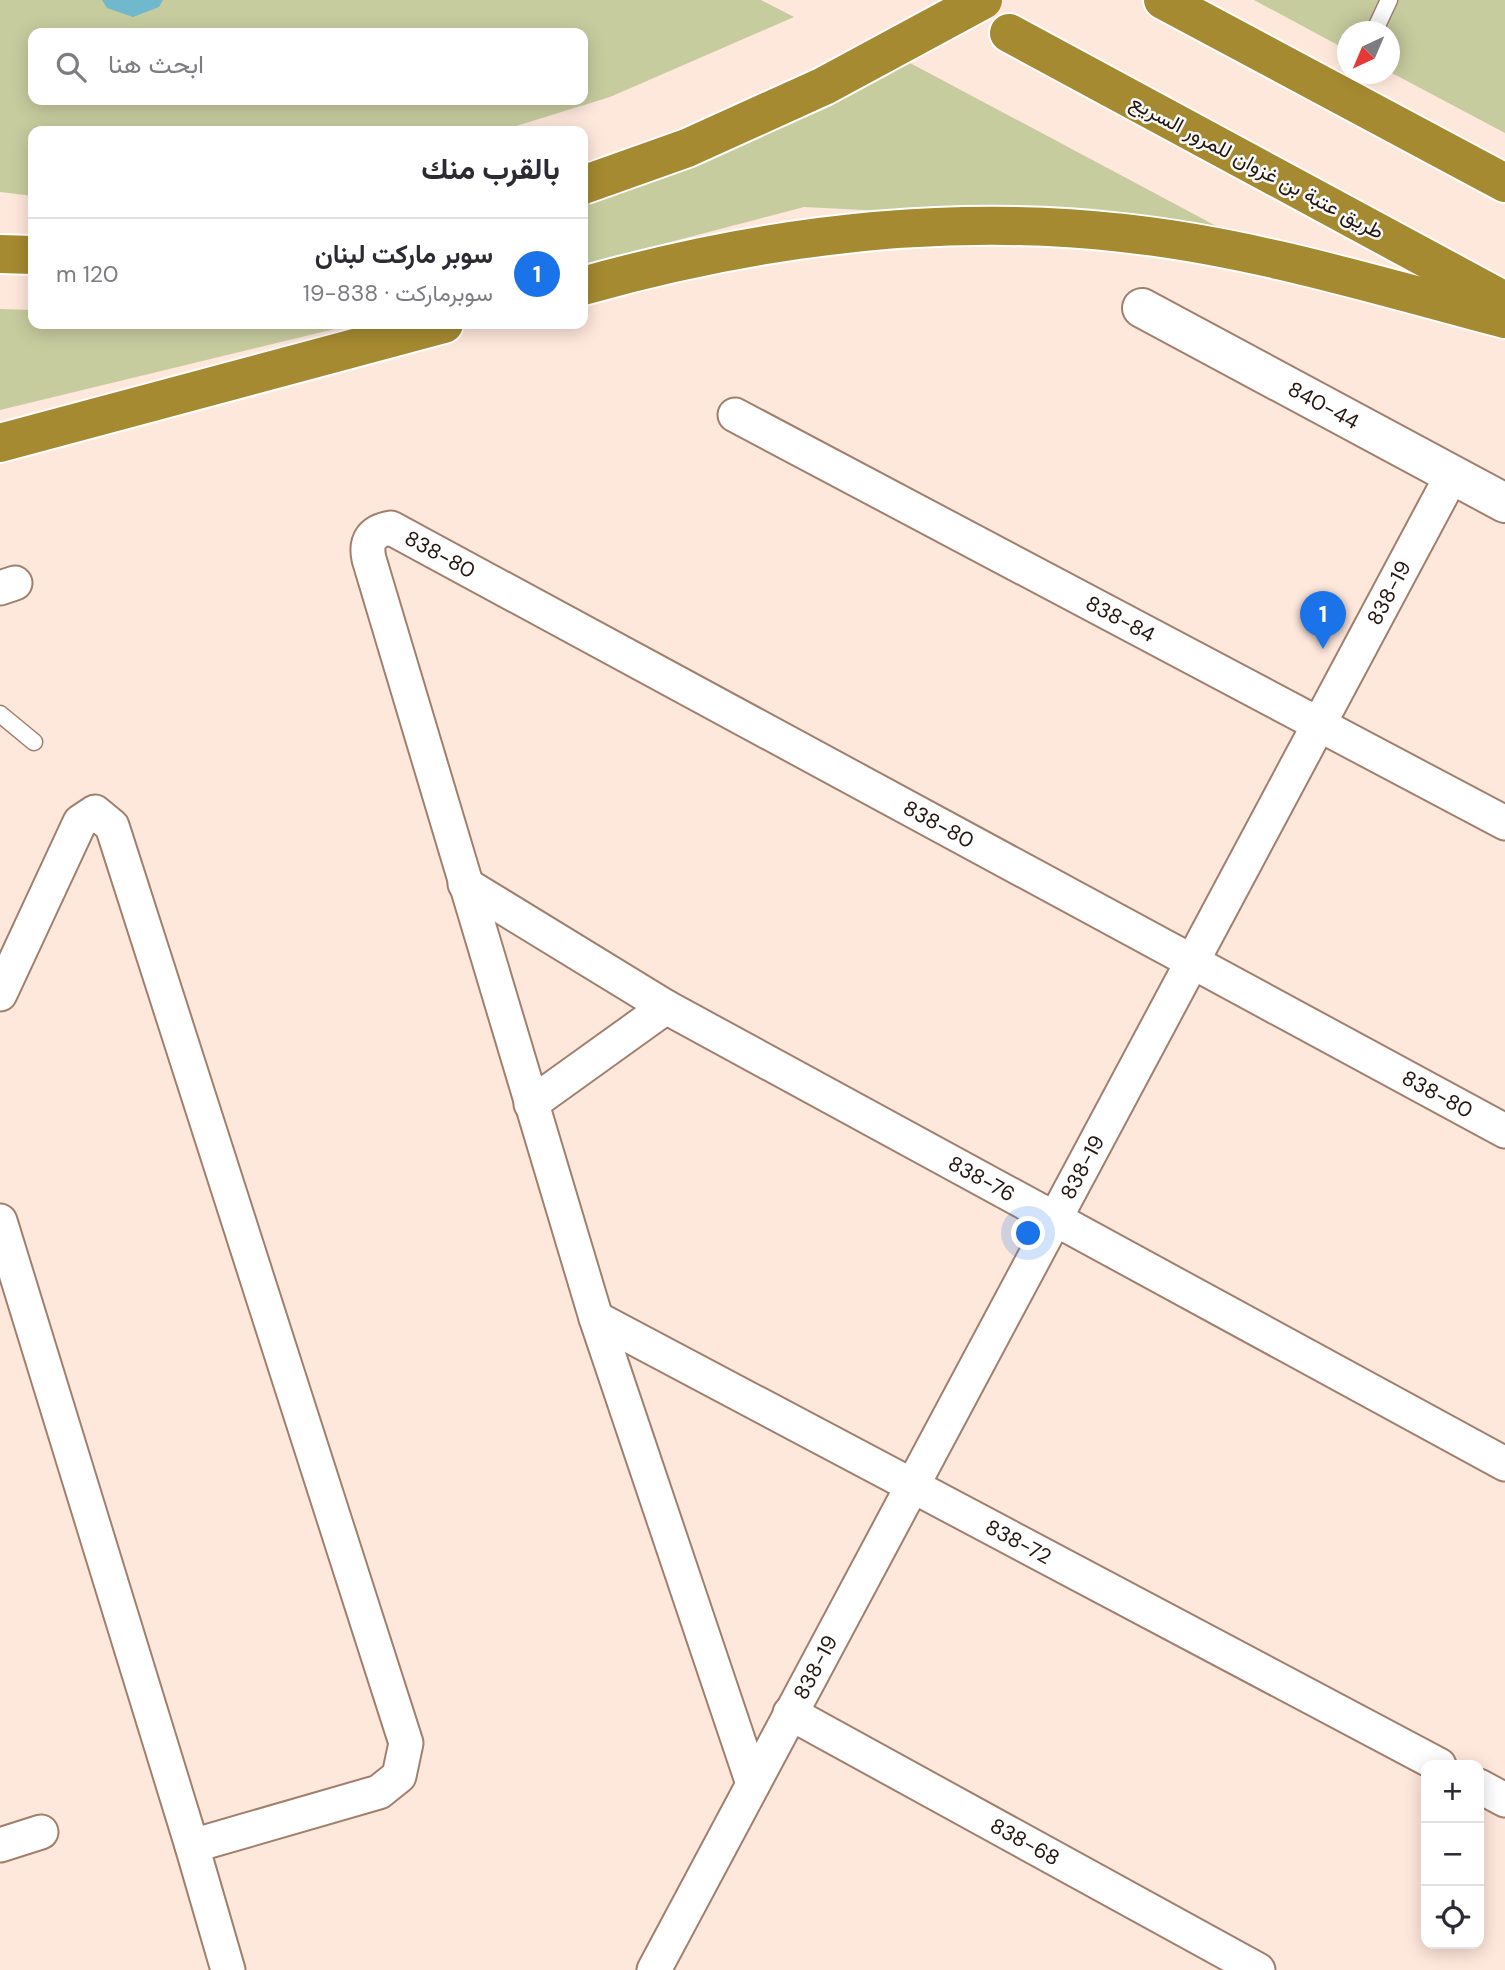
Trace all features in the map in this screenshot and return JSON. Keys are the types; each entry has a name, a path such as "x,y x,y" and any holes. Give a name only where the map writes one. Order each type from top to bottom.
{"highway":[{"path":"588,183 687,148 824,86 983,0"},
{"path":"1163,0 1345,89 1505,183"},
{"name":"طريق عتبة بن غزوان للمرور السريع","path":"1009,33 1505,301"},
{"path":"588,285 703,257 794,241 887,229 1049,227 1123,233 1245,253 1505,319"},
{"path":"0,254 28,255"},
{"path":"0,443 425,329"}],"street":[{"name":"840-44","path":"1142,308 1505,503"},
{"name":"838-84","path":"735,415 1505,822"},
{"name":"838-19","path":"654,1970 1452,475"},
{"name":"838-80","path":"465,884 369,559 367,548 371,536 380,530 391,528 1505,1131"},
{"path":"0,994 80,822 95,812 112,826 406,1743 400,1776 379,1792 192,1846"},
{"name":"838-76","path":"465,884 666,1007 1505,1464"},
{"path":"465,884 596,1318 753,1784"},
{"path":"531,1104 666,1007"},
{"path":"0,1222 228,1970"},
{"name":"838-72","path":"596,1318 1430,1760"},
{"name":"838-68","path":"790,1713 1258,1970"},
{"path":"1484,1789 1505,1800"},
{"path":"0,1844 41,1832"}],"lane":[{"path":"1380,21 1390,0"},
{"path":"0,714 34,741"}],"green space":[{"path":"0,0 761,0 794,17 610,97 588,104 588,28 28,28 28,105 584,105 516,126 28,126 28,195 0,192"},
{"path":"1254,0 1505,0 1505,133 1400,77 1400,21 1337,21 1337,45"},
{"path":"897,56 1220,228 804,207 588,264 588,193"},
{"path":"0,309 28,310 28,329 334,329 0,410"}],"water":[{"path":"102,0 163,0 159,7 133,17 107,8"}],"place":[{"name":"سوبر ماركت لبنان","path":"1323,649"}]}
